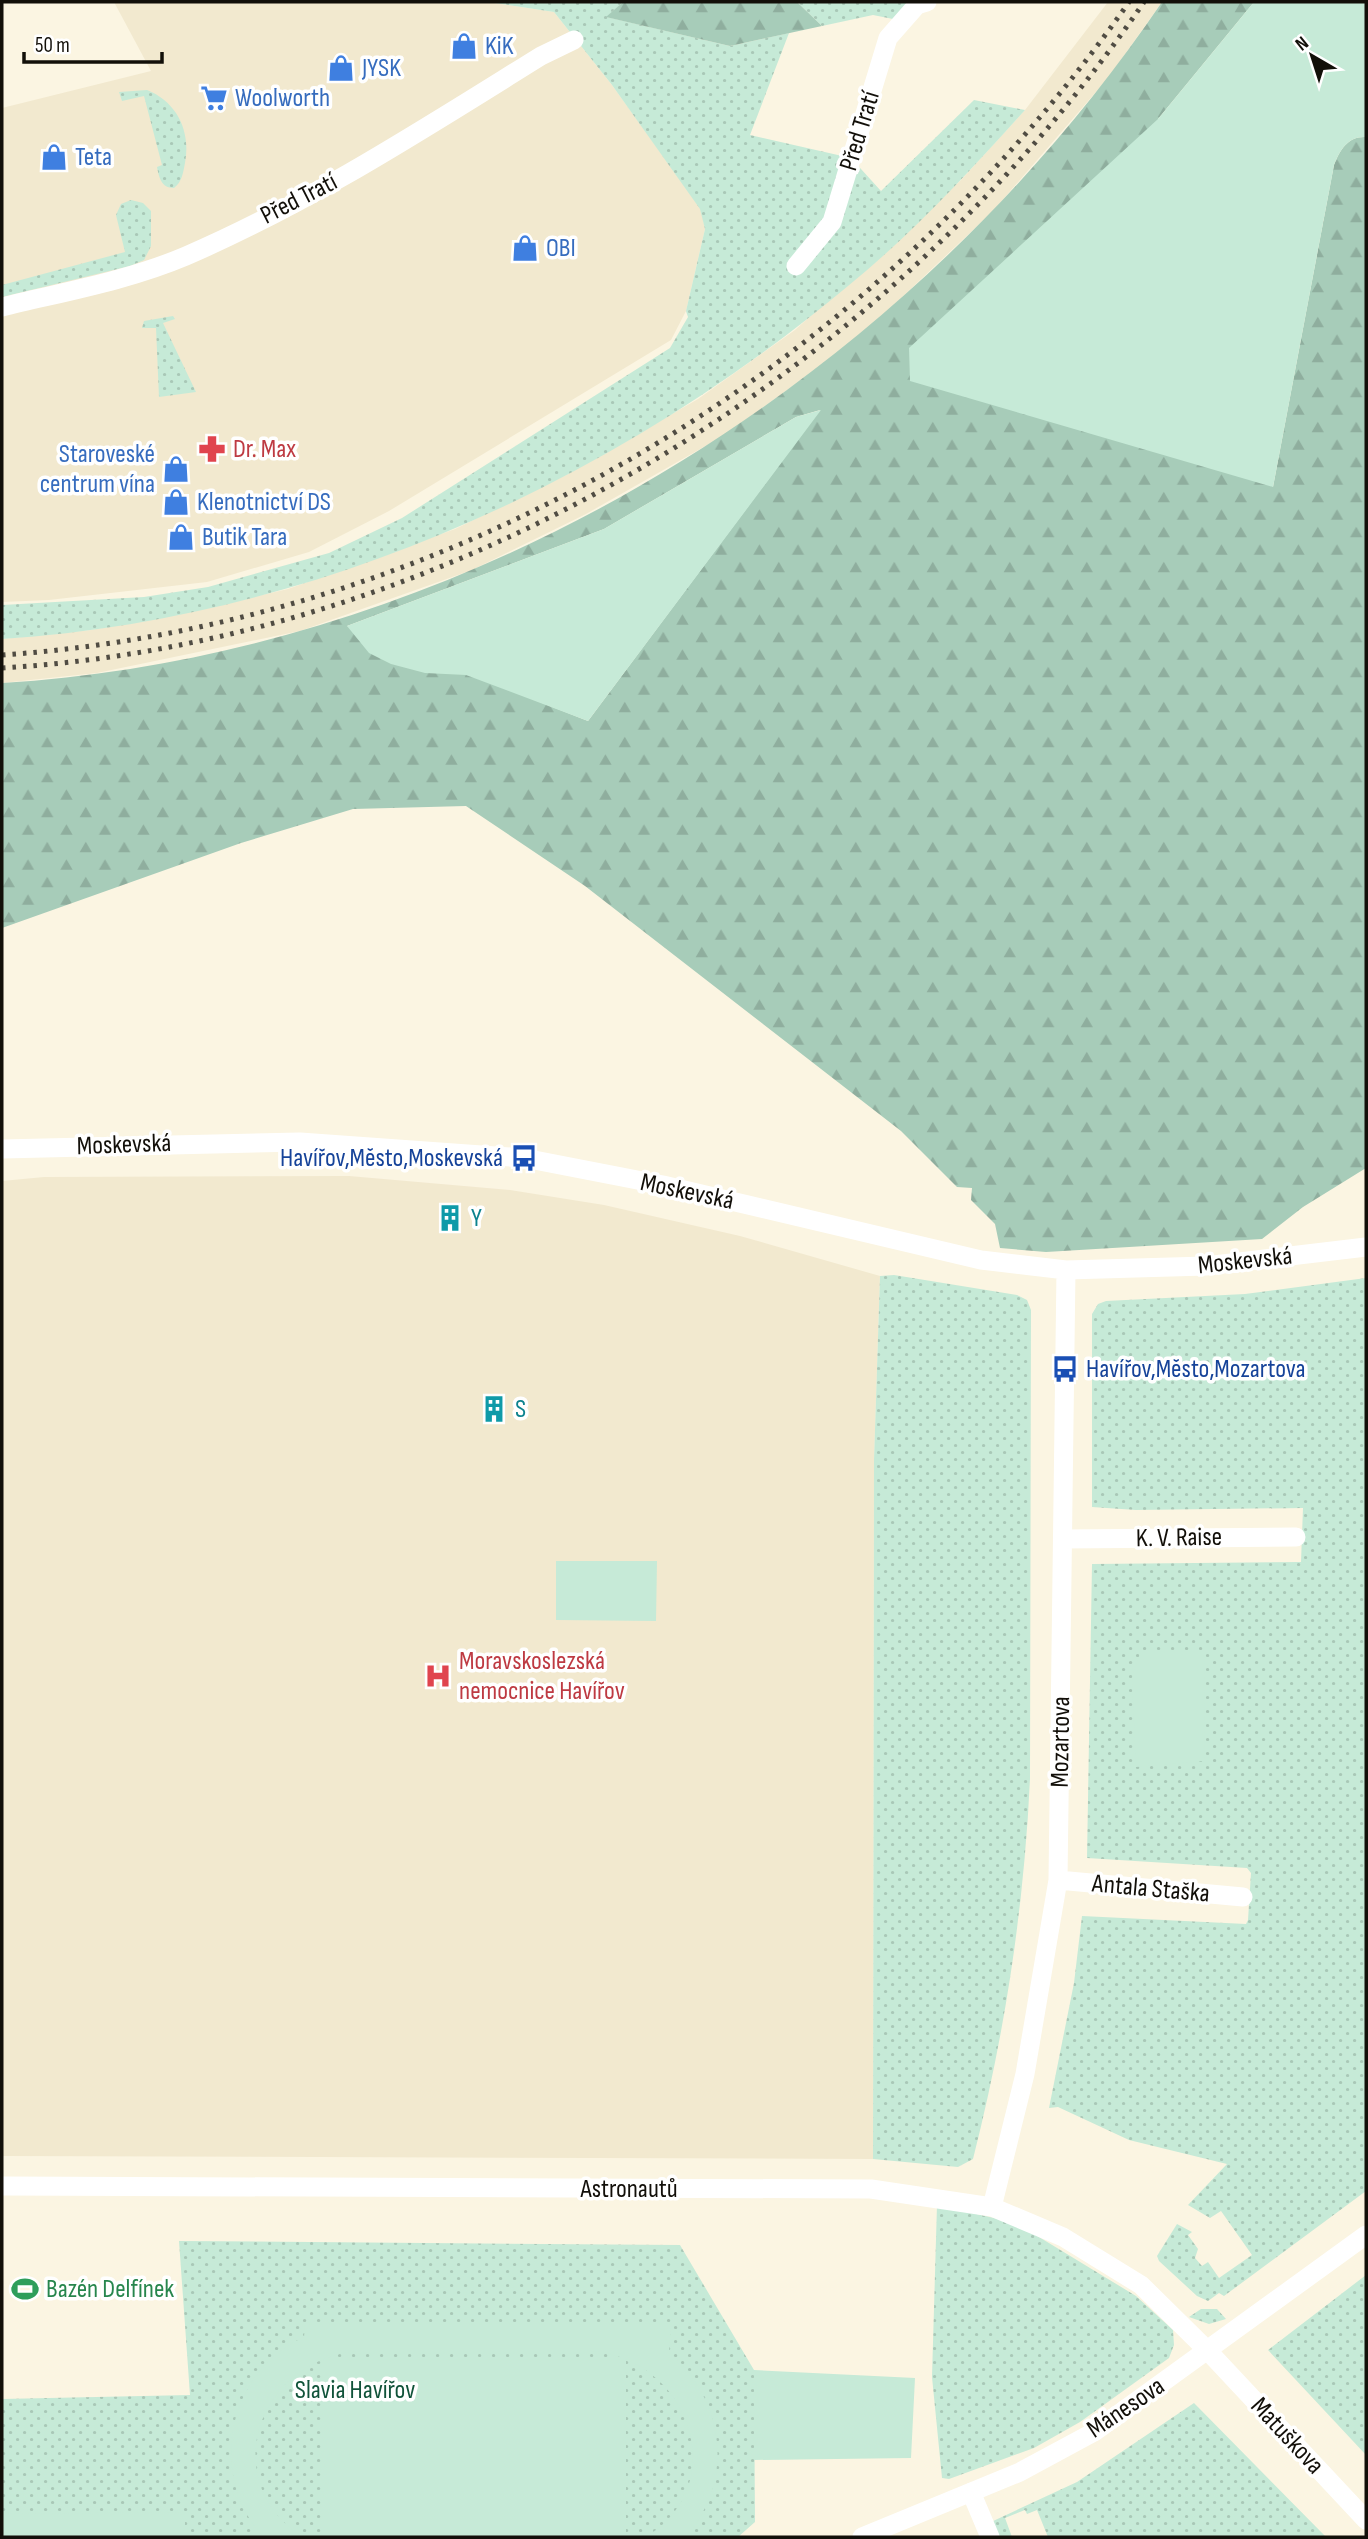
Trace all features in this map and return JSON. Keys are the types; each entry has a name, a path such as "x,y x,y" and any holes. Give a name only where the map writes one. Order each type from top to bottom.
{"street":[{"name":"Před Tratí","path":"796,266 832,222 888,38 917,5 927,2"},
{"name":"Před Tratí","path":"2,307 135,274 186,256 335,182 541,57 574,40"},
{"name":"Moskevská","path":"2,1149 300,1142 524,1158 663,1185 981,1260 1066,1270 1206,1266 1366,1247"},
{"name":"Mozartova","path":"992,2207 1027,2060 1058,1880 1066,1270"},
{"name":"K. V. Raise","path":"1063,1539 1296,1537"},
{"name":"Antala Staška","path":"1058,1880 1243,1897"},
{"name":"Astronautů","path":"2,2186 871,2189 992,2207 1063,2237 1141,2285 1208,2351"},
{"name":"Mánesova","path":"862,2537 1020,2472 1094,2432 1366,2235"},
{"name":"Matuškova","path":"1208,2351 1366,2520"},
{"path":"971,2492 990,2537"}],"shaded area":[{"path":"114,2 488,2 554,12 612,85 701,209 705,229 686,311 671,340 389,511 309,552 207,582 49,600 2,602 2,108 151,71"},
{"path":"1108,2 1162,2 1108,78 993,211 879,319 823,364 723,436 586,514 472,570 300,631 97,673 2,683 2,639 91,630 159,618 288,589 455,529 566,475 698,399 795,330 961,180 1025,110"},
{"name":"Moravskoslezská nemocnice Havířov","path":"349,1176 510,1190 604,1205 740,1236 880,1276 874,1460 873,2159 2,2156 2,1181 44,1177"}],"green space":[{"path":"489,2 623,2 607,17 730,46 789,33 750,135 851,158 881,191 974,100 1025,110 918,223 848,286 757,357 660,422 558,479 453,529 344,571 232,603 118,626 2,639 2,605 144,597 208,587 329,553 402,518 670,348 688,317 686,311 705,229 700,209 612,85 554,12"},
{"path":"623,2 797,2 822,26 730,46 606,17"},
{"path":"797,2 927,2 903,21 873,15 822,26"},
{"path":"1162,2 1254,2 1158,119 1273,487 1334,165 1345,145 1354,139 1366,137 1366,1168 1303,1207 1262,1239 1046,1252 1000,1248 995,1224 971,1200 972,1188 957,1187 901,1131 585,886 466,806 353,809 241,843 2,928 2,683 174,661 343,618 505,556 659,475 803,378 937,265 1057,140","holes":["820,410 588,721 347,626 604,529 796,417"]},
{"path":"1254,2 1366,2 1366,137 1350,141 1334,165 1273,487 910,381 909,348 1158,119"},
{"path":"147,90 174,110 184,129 185,163 183,174 174,188 161,181 157,167 162,165 144,96 122,101 119,92"},
{"path":"131,200 143,203 151,211 151,246 144,260 130,266 2,297 2,285 125,252 116,215 121,204"},
{"path":"173,316 175,319 163,323 196,392 159,397 156,328 142,328 144,321"},
{"path":"821,410 588,721 466,675 425,673 391,664 369,653 347,626 604,529 796,417"},
{"path":"894,1275 1017,1295 1027,1300 1031,1310 1030,1779 1023,1875 995,2065 973,2159 958,2167 873,2159 874,1460 880,1276"},
{"path":"1366,1278 1366,2191 1224,2296 1219,2293 1208,2301 1197,2296 1159,2261 1157,2256 1177,2224 1192,2232 1188,2235 1198,2249 1195,2258 1202,2266 1208,2262 1219,2278 1252,2255 1221,2211 1210,2218 1188,2205 1227,2164 1129,2140 1058,2107 1049,2108 1074,1983 1082,1916 1246,1924 1248,1920 1251,1873 1247,1868 1087,1858 1092,1564 1301,1562 1303,1508 1136,1510 1092,1507 1092,1314 1098,1304 1106,1301 1245,1294"},
{"path":"556,1561 657,1561 656,1621 556,1620"},
{"path":"1140,1654 1205,1654 1204,1761 1136,1767 1132,1678"},
{"path":"937,2205 1016,2223 1136,2296 1173,2330 1174,2345 1169,2358 1080,2422 1034,2448 949,2479 942,2478 932,2377"},
{"name":"Slavia Havířov","path":"179,2241 680,2245 754,2370 755,2522 738,2537 2,2537 2,2399 190,2395"},
{"path":"1366,2275 1366,2455 1268,2350"},
{"path":"1201,2309 1217,2309 1226,2319 1209,2324 1189,2317"},
{"path":"305,2325 671,2325 669,2352 688,2371 702,2393 712,2417 717,2441 717,2466 712,2491 702,2515 686,2537 646,2537 673,2514 688,2487 693,2457 688,2427 675,2399 654,2376 625,2359 591,2351 358,2351 323,2359 295,2376 273,2399 260,2427 256,2456 261,2486 276,2514 303,2537 263,2537 246,2512 235,2484 231,2455 234,2426 242,2399 257,2374 278,2353 304,2337"},
{"path":"322,2361 626,2361 626,2537 322,2537"},
{"path":"754,2370 915,2378 911,2458 754,2460"},
{"path":"1194,2403 1326,2537 1048,2537 1037,2510 1027,2514 1025,2510 1005,2518 1012,2537 997,2537 991,2522 1077,2482"},
{"path":"185,2512 185,2537 2,2537 2,2514"}],"railway":[{"path":"2,655 169,633 332,592 489,532 638,454 778,362 908,254 1025,134 1129,2"},
{"path":"2,668 170,647 336,605 495,543 648,464 791,369 922,259 1041,136 1144,2"}],"place":[{"name":"KiK","path":"464,46"},
{"name":"JYSK","path":"341,68"},
{"name":"Woolworth","path":"214,98"},
{"name":"Teta","path":"54,157"},
{"name":"OBI","path":"525,248"},
{"name":"Dr. Max","path":"212,449"},
{"name":"Staroveské centrum vína","path":"176,469"},
{"name":"Klenotnictví DS","path":"176,502"},
{"name":"Butik Tara","path":"181,537"},
{"name":"Havířov,Město,Moskevská","path":"524,1158"},
{"name":"Y","path":"450,1218"},
{"name":"Havířov,Město,Mozartova","path":"1065,1369"},
{"name":"S","path":"494,1409"},
{"name":"Moravskoslezská nemocnice Havířov","path":"438,1676"},
{"name":"Bazén Delfínek","path":"25,2289"}]}
